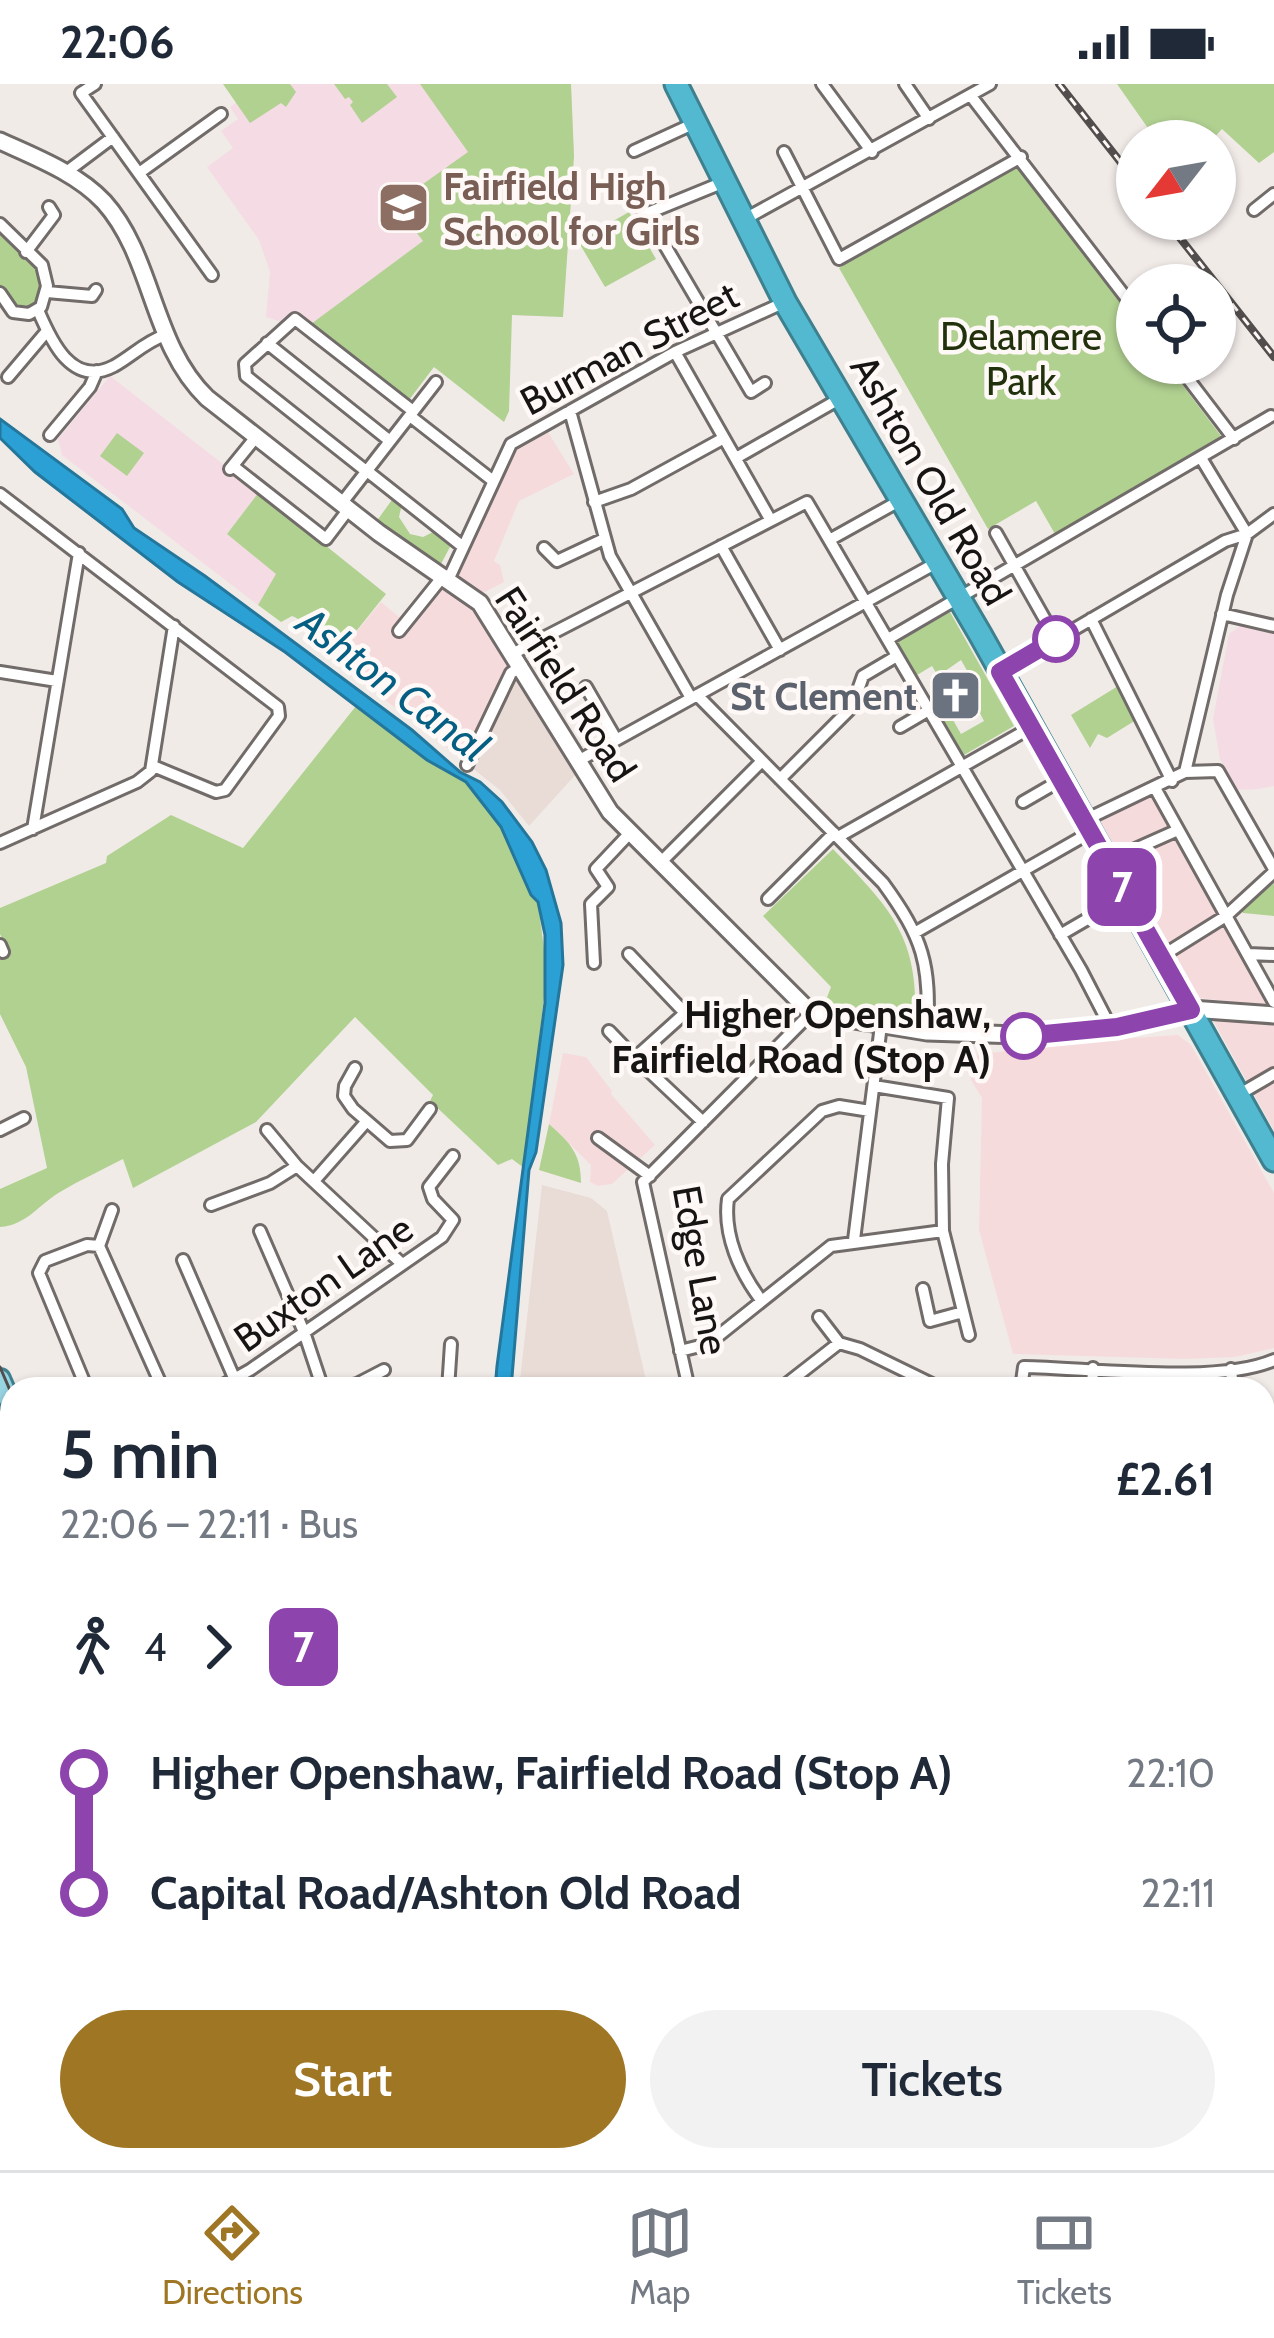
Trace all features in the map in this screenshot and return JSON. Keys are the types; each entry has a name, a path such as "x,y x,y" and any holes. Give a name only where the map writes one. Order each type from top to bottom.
{"highway":[{"name":"Ashton Old Road","path":"676,84 785,302 938,562 1274,1160"}],"street":[{"path":"95,84 81,94 212,275"},
{"path":"822,84 872,152"},
{"path":"905,84 929,119"},
{"path":"742,220 990,84"},
{"path":"971,96 1116,284"},
{"path":"139,173 221,114"},
{"path":"634,151 695,123"},
{"path":"64,172 113,137"},
{"name":"Fairfield Road","path":"0,141 64,172 96,194 124,230 165,335 200,391 345,507 480,603 603,802 629,835 811,1013"},
{"path":"784,152 839,260 1021,158"},
{"path":"643,215 724,182"},
{"path":"1254,210 1274,194"},
{"path":"26,252 54,215 49,207"},
{"path":"0,224 42,265 46,292 38,310 29,314 13,313 0,293"},
{"path":"660,237 751,392 765,383"},
{"path":"46,292 92,296 96,290"},
{"name":"Burman Street","path":"492,481 511,444 676,352 785,302"},
{"path":"38,310 62,357 74,366 97,371 165,335"},
{"path":"399,631 447,577 462,546 492,481 295,319 245,364 246,376 462,546"},
{"path":"8,376 46,331"},
{"path":"267,343 390,441"},
{"path":"676,352 770,519"},
{"path":"50,435 90,387 97,371"},
{"path":"256,437 231,468 324,537 367,471 436,382"},
{"path":"1191,384 1234,439"},
{"path":"736,458 841,398"},
{"path":"569,411 604,539 629,592 694,697 883,883 916,932 930,978 927,1032"},
{"path":"888,639 1270,416"},
{"path":"593,502 631,490 724,437"},
{"path":"1185,772 1222,614 1247,534 1202,458"},
{"path":"0,494 274,702 280,713 225,790 150,770 0,843"},
{"path":"831,539 901,500"},
{"path":"467,765 518,659 629,592 806,502 1111,1028"},
{"path":"1000,672 1225,541 1247,534 1274,514"},
{"path":"996,533 1056,639"},
{"path":"544,548 557,561 604,539"},
{"path":"721,546 780,650"},
{"path":"33,829 79,553"},
{"path":"578,760 938,562"},
{"path":"1222,614 1274,626"},
{"path":"1091,619 1172,781"},
{"path":"150,770 174,626"},
{"path":"780,779 852,707 862,676 897,656"},
{"path":"0,672 57,682"},
{"path":"586,687 616,739"},
{"path":"900,727 928,710"},
{"path":"768,899 836,835 1031,727"},
{"path":"659,864 762,760"},
{"path":"916,932 1185,772 1218,771 1274,870 1226,916 1162,956"},
{"path":"1023,802 1061,780"},
{"path":"1155,788 1274,1002"},
{"path":"1124,854 1178,830"},
{"path":"594,963 591,904 608,887 596,869 629,835"},
{"path":"1060,935 1127,896"},
{"path":"629,954 685,1013 634,1058"},
{"path":"1248,954 1274,956"},
{"path":"811,1013 927,1032 1049,1036 1191,1010 1274,1015"},
{"name":"Edge Lane","path":"686,1377 643,1182 811,1013"},
{"path":"854,1240 881,1025"},
{"path":"609,1030 703,1122"},
{"path":"355,1068 344,1092 365,1122 390,1142 404,1142 430,1109"},
{"path":"1238,1095 1274,1074"},
{"path":"874,1086 948,1098 943,1231 969,1336"},
{"path":"761,1300 738,1266 728,1199 822,1111 839,1106 870,1111"},
{"path":"0,1130 24,1118"},
{"path":"314,1181 365,1122"},
{"path":"267,1130 297,1166 401,1263"},
{"path":"598,1138 650,1176"},
{"name":"Buxton Lane","path":"239,1377 442,1237 453,1223 452,1216 433,1199 429,1187 453,1156"},
{"path":"211,1205 270,1183 297,1166"},
{"path":"112,1210 99,1246 158,1377"},
{"path":"680,1351 708,1344 831,1246 943,1231"},
{"path":"260,1232 319,1377"},
{"path":"82,1377 39,1273 45,1261 87,1245 99,1246"},
{"path":"183,1260 234,1377"},
{"path":"923,1289 930,1321 963,1312"},
{"path":"819,1317 839,1343 914,1377"},
{"path":"801,1377 839,1343"},
{"path":"449,1377 451,1344"},
{"path":"1023,1377 1024,1367 1176,1372 1250,1369 1274,1360"},
{"path":"1093,1368 1093,1377"},
{"path":"1231,1369 1232,1377"},
{"path":"370,1377 384,1370"},
{"path":"1176,1372 1176,1377"}],"shaded area":[{"name":"Fairfield High School for Girls","path":"262,84 571,84 574,156 563,317 512,315 424,241 311,324 298,310 285,323 266,317 270,272 259,240 207,167 233,148 221,131 238,119 230,107"},
{"path":"110,376 259,492 227,534 277,574 258,605 62,455 58,439"},
{"path":"548,432 574,474 519,501 494,561 500,565 504,582 481,594 456,575 511,454"},
{"path":"444,586 486,623 512,661 463,760 333,660 381,602 410,626"},
{"path":"1240,626 1274,634 1274,786 1237,790 1220,759 1213,719 1229,634"},
{"path":"513,678 521,679 577,773 529,826 500,790 472,768"},
{"path":"1152,795 1265,1005 1199,998 1100,822"},
{"path":"1221,1017 1274,1022 1274,1131 1214,1022"},
{"path":"1178,1035 1191,1045 1274,1193 1274,1348 1235,1357 1186,1359 1013,1354 979,1230 982,1098 971,1080 967,1056"},
{"path":"563,1053 586,1057 655,1145 612,1184 590,1182 591,1165 549,1124"},
{"path":"542,1185 591,1198 607,1211 645,1377 520,1377"}],"green space":[{"path":"223,84 290,84 296,92 286,107 281,103 250,123"},
{"path":"334,84 387,84 397,97 362,123 350,105 353,102"},
{"path":"420,84 571,84 574,156 563,317 512,315 509,411 504,422 434,367 409,400 311,324 423,241 395,204 468,152"},
{"path":"1117,84 1274,84 1274,152 1259,163 1236,142 1236,120 1142,120"},
{"name":"Delamere Park","path":"1019,165 1116,296 1116,384 1182,384 1221,436 1055,534 1036,501 988,529 839,268"},
{"path":"629,212 656,259 605,287 578,241"},
{"path":"0,234 41,274 40,299 28,311 17,309 0,288"},
{"path":"117,433 144,453 127,476 100,456"},
{"path":"259,492 386,594 333,660 316,648 315,632 298,619 292,616 281,622 258,605 276,574 227,534"},
{"path":"394,497 402,504 399,517 410,534 423,537 435,531 451,545 441,564 376,522"},
{"path":"950,612 1014,726 964,755 937,709 944,704 961,734 984,721 966,686 973,681 961,660 938,676 932,666 917,675 898,642"},
{"path":"1118,686 1136,720 1107,738 1098,734 1090,748 1071,715"},
{"path":"356,706 427,760 466,782 501,827 538,902 547,972 524,1168 512,1159 498,1165 430,1101 433,1095 355,1017 256,1122 133,1188 123,1159 60,1192 25,1218 0,1227 0,1189 47,1168 26,1067 0,1014 0,953 7,949 0,934 0,908 106,863 107,856 171,815 243,848"},
{"path":"833,849 896,924 912,965 915,1019 824,1005 831,987 763,916"},
{"path":"1274,883 1274,916 1243,913 1241,910"},
{"path":"549,1124 573,1149 581,1183 539,1170"}],"water":[{"path":"0,419 122,509 134,528 412,730 460,772 480,782 532,842 546,870 561,923 563,965 536,1152 529,1170 512,1377 496,1377 545,1003 545,935 538,902 501,827 466,782 427,760 285,652 178,582 35,472 0,438"}],"tram line":[{"path":"0,1367 4,1377"}],"railway":[{"path":"1059,84 1116,156"},
{"path":"1182,240 1274,357"}],"bus line":[{"name":"7","path":"1024,1036 1117,1027 1191,1010 1000,672 1056,639"}],"place":[{"name":"Fairfield High School for Girls","path":"404,208"},
{"name":"St Clement","path":"956,696"},
{"name":"Higher Openshaw, Fairfield Road (Stop A)","path":"1024,1036"}],"water label":[{"name":"Ashton Canal","path":"393,684"}]}
